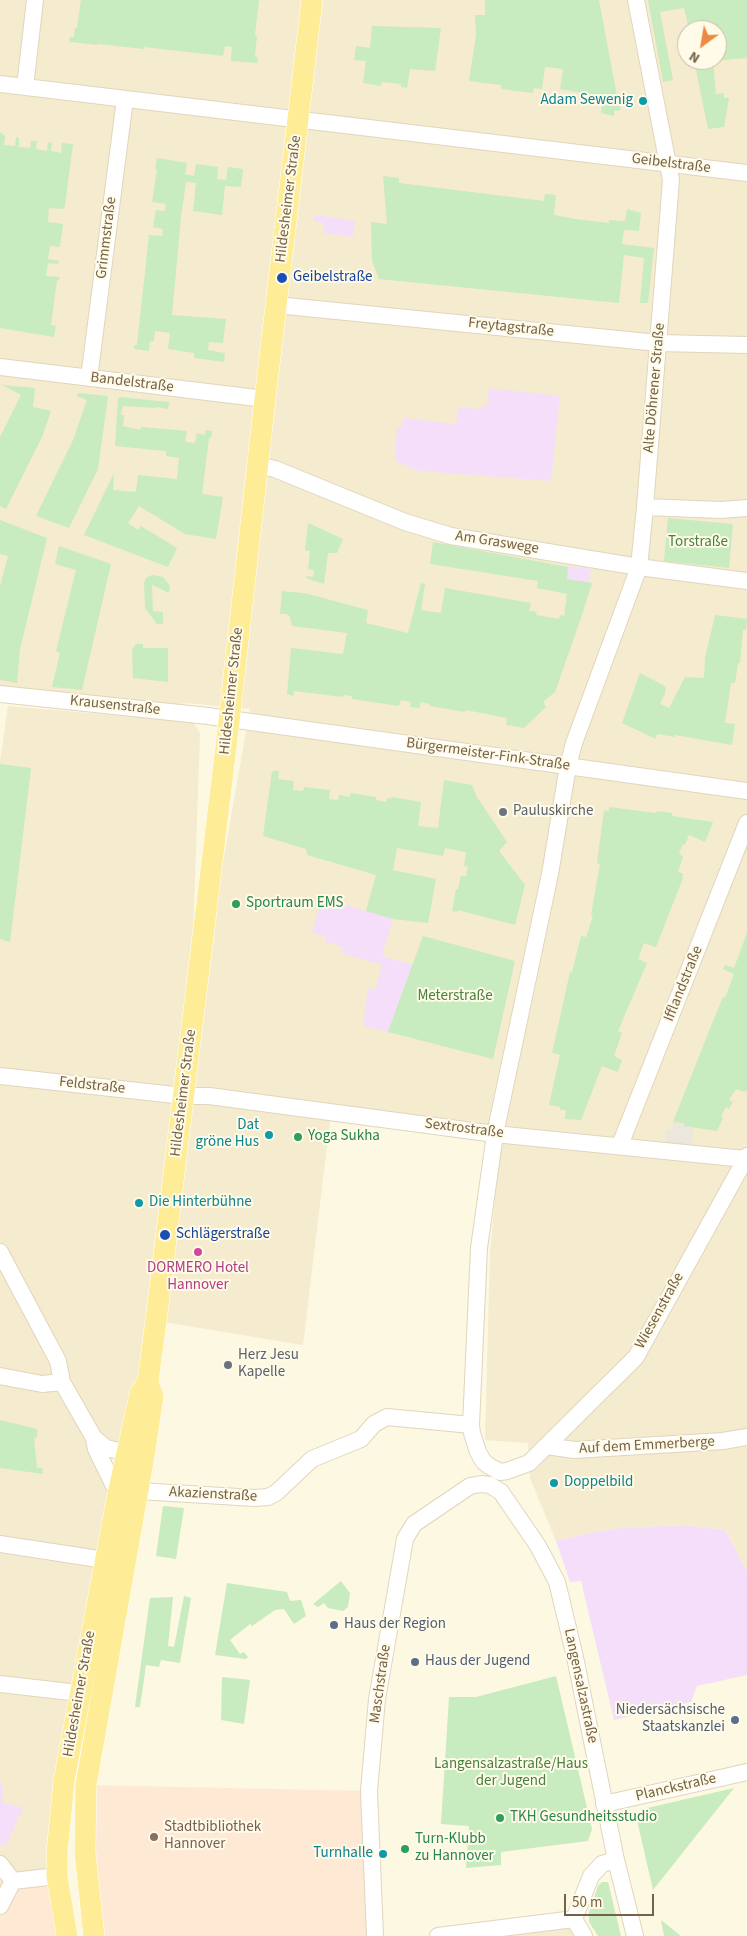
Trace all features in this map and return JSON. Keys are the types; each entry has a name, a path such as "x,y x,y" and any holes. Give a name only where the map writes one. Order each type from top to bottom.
{"main road":[{"name":"Hildesheimer Straße","path":"94,1936 85,1852 86,1785 128,1492 136,1455 140,1394 148,1381 229,720 312,0"},
{"name":"Hildesheimer Straße","path":"67,1936 57,1876 57,1853 64,1781 105,1560 128,1492"}],"street":[{"path":"25,87 35,0"},
{"name":"Alte Döhrener Straße","path":"568,766 574,743 639,567 645,507 671,180 636,0"},
{"name":"Geibelstraße","path":"0,84 747,172"},
{"name":"Grimmstraße","path":"89,378 125,99"},
{"name":"Freytagstraße","path":"276,305 658,342 747,345"},
{"name":"Bandelstraße","path":"0,368 265,398"},
{"name":"Am Graswege","path":"257,465 275,468 427,530 451,536 639,567 747,582"},
{"path":"645,507 721,510 747,508"},
{"name":"Krausenstraße","path":"0,694 144,708 229,720"},
{"name":"Bürgermeister-Fink-Straße","path":"229,720 747,791"},
{"path":"547,1446 529,1463 507,1472 500,1472 483,1461 472,1433 471,1425 479,1248 494,1134 550,874 568,766"},
{"name":"Ifflandstraße","path":"620,1145 747,823"},
{"name":"Feldstraße","path":"0,1076 184,1096"},
{"name":"Sextrostraße","path":"184,1096 209,1096 254,1101 494,1134 746,1158"},
{"name":"Wiesenstraße","path":"547,1446 636,1357 739,1184 746,1158"},
{"path":"0,1252 58,1361 62,1382 94,1438 96,1449 128,1492"},
{"path":"0,1376 42,1384 62,1382"},
{"name":"Akazienstraße","path":"128,1492 268,1497 276,1493 312,1459 360,1439 374,1424 386,1417 471,1425"},
{"name":"Auf dem Emmerberge","path":"547,1446 574,1450 722,1441 747,1437"},
{"path":"94,1438 106,1448 136,1455"},
{"name":"Maschstraße","path":"371,1935 369,1791 377,1699 405,1539 414,1524 470,1486 481,1484 490,1486"},
{"name":"Langensalzastraße","path":"490,1486 501,1492 538,1546 557,1582 634,1936"},
{"path":"0,1544 105,1560"},
{"path":"0,1684 79,1693"},
{"name":"Planckstraße","path":"604,1804 747,1772"},
{"path":"574,1919 591,1876 602,1864 616,1860"},
{"path":"0,1864 13,1881"},
{"path":"13,1881 57,1876"},
{"path":"0,1906 13,1881"},
{"path":"438,1936 574,1919"},
{"path":"574,1919 584,1936"}],"shaded area":[{"path":"0,0 747,0 747,1571 725,1530 685,1525 621,1528 556,1541 530,1478 528,1443 485,1440 490,1253 500,1142 330,1121 303,1345 157,1321 127,1453 106,1448 110,1493 97,1548 77,1695 57,1875 0,1906 0,761 8,706 193,722 200,733 189,1056 250,709 186,703 144,709 0,694"},
{"path":"315,215 355,221 353,237 323,233 324,223 314,221"},
{"path":"489,388 560,396 551,481 418,471 395,461 397,428 403,425 404,418 456,424 458,407 478,409 487,405"},
{"path":"565,566 591,569 587,590 562,584"},
{"path":"322,898 393,919 382,956 413,965 388,1032 363,1026 368,988 375,990 382,965 341,953 343,947 325,942 326,937 312,933"},
{"path":"673,1122 684,1123 684,1126 693,1128 691,1146 665,1143 666,1129 672,1129"},
{"path":"685,1525 725,1530 747,1571 747,1675 697,1686 691,1702 614,1720 581,1581 570,1582 556,1541 621,1528"},
{"path":"0,1782 2,1783 1,1788 3,1788 2,1802 23,1808 6,1845 0,1845"},
{"path":"86,1785 369,1791 375,1936 94,1936"},
{"path":"57,1876 67,1936 0,1936 0,1904 13,1881"},
{"path":"574,1919 584,1936 438,1936"}],"green space":[{"path":"81,0 259,0 255,35 257,36 255,56 258,58 257,63 231,61 232,47 225,46 223,56 144,47 144,49 69,43 70,37 74,37 75,28 77,28"},
{"path":"485,0 599,0 621,110 614,111 614,116 601,113 603,97 560,89 563,69 545,67 542,89 534,88 533,93 501,89 501,85 469,81 476,35 475,15 485,15"},
{"path":"648,0 747,0 747,58 727,60 727,20 687,20 684,8 660,12 673,80 663,82"},
{"path":"372,26 441,28 435,71 410,69 407,88 401,87 401,84 382,82 381,86 363,83 366,61 354,60 356,46 370,48"},
{"path":"696,70 714,70 716,94 724,93 724,98 729,98 724,127 708,129"},
{"path":"0,132 5,136 4,145 15,146 16,137 19,138 19,147 30,148 31,141 37,141 36,149 47,151 48,142 52,143 51,151 61,153 62,143 73,144 64,209 49,208 48,222 63,224 60,247 50,246 48,259 59,261 58,264 48,263 46,276 60,277 57,280 51,325 56,326 54,337 0,328"},
{"path":"157,158 187,163 185,174 194,176 196,164 218,167 217,179 226,180 228,167 243,169 241,187 225,186 222,215 193,211 196,183 186,182 181,217 172,315 226,319 223,343 209,342 208,350 225,353 224,362 194,358 194,353 168,349 170,333 155,331 154,341 150,341 149,351 134,349 134,346 137,345 149,235 162,236 163,229 153,227 156,210 165,211 166,204 152,202"},
{"path":"383,176 399,178 399,183 544,201 545,194 556,195 554,215 575,219 609,223 609,220 625,221 627,209 641,213 639,231 624,230 622,244 654,248 648,303 640,303 644,258 624,255 619,303 379,279 372,261 371,222 387,224"},
{"path":"2,385 35,388 33,407 51,411 42,437 6,509 0,506 0,437 21,395"},
{"path":"78,393 108,396 98,469 69,528 36,516 73,440 87,400 77,396"},
{"path":"120,397 169,402 168,409 124,406 121,415 124,415 123,426 140,430 141,427 187,431 185,442 195,443 197,433 205,435 205,430 212,431 211,438 209,438 202,494 223,497 216,539 185,534 139,506 128,523 138,530 141,526 177,548 168,567 84,535 114,473 113,490 136,492 138,475 177,479 179,458 166,456 166,451 115,446 118,399"},
{"name":"Torstraße","path":"668,518 733,524 729,568 664,561"},
{"path":"0,520 47,538 20,649 17,683 0,680 0,586 8,556 0,554"},
{"path":"308,523 343,539 337,553 328,553 324,584 306,578 306,576 313,577 314,570 308,569 310,551 305,550"},
{"path":"433,542 568,567 567,579 592,583 555,692 543,702 546,707 524,728 506,725 507,718 466,710 465,712 430,706 421,702 419,708 410,707 411,702 401,700 399,706 352,699 352,696 344,695 343,697 294,691 293,696 287,694 291,648 343,654 347,633 292,626 290,617 287,614 280,614 282,591 304,593 368,610 366,623 408,633 421,583 425,584 421,610 441,613 445,588 531,603 529,611 537,612 536,615 559,619 560,615 564,616 567,594 537,588 538,581 430,564"},
{"path":"59,546 111,564 82,690 52,687 60,653 56,651 76,570 55,564"},
{"path":"152,575 163,577 170,586 169,593 152,585 153,611 163,612 163,624 157,624 145,608 144,583 146,578"},
{"path":"715,615 747,619 746,630 743,630 740,663 738,663 735,683 731,683 725,723 735,724 732,745 675,735 675,737 657,734 656,739 622,723 640,673 666,688 660,704 669,708 685,677 704,678 705,658"},
{"path":"136,644 143,644 143,648 168,648 168,682 133,678 132,650"},
{"path":"0,764 31,768 10,942 0,939"},
{"path":"275,770 279,771 278,779 294,781 293,790 303,791 304,787 330,790 329,799 338,800 339,795 350,797 350,793 376,797 376,800 386,802 387,798 391,799 391,797 421,802 418,826 438,828 444,780 472,785 477,797 507,842 499,851 525,885 515,925 458,910 457,912 452,911 456,889 458,889 461,876 466,876 468,867 464,866 466,852 445,848 443,856 397,848 393,870 436,879 428,923 393,919 366,911 376,875 307,855 306,849 263,836 272,771 275,772"},
{"path":"609,807 656,813 657,811 672,813 672,816 713,822 705,842 689,835 685,845 683,844 679,853 683,857 678,871 683,874 683,878 656,947 644,943 638,959 647,963 618,1031 622,1033 614,1056 622,1060 618,1072 602,1066 581,1120 565,1119 566,1110 560,1110 560,1107 549,1105 560,1055 552,1053 570,972 572,972 581,936 586,937 593,916 591,915 600,864 597,863 604,810 609,811"},
{"path":"747,933 747,1089 745,1092 736,1089 729,1100 733,1102 729,1109 726,1107 721,1116 723,1118 717,1131 684,1126 684,1123 673,1122 734,974 723,969 725,965 734,968"},
{"name":"Meterstraße","path":"423,936 515,961 493,1059 388,1032"},
{"path":"0,1420 37,1429 37,1437 34,1438 37,1468 42,1468 43,1474 0,1468"},
{"path":"163,1506 184,1508 176,1559 156,1556"},
{"path":"341,1581 350,1593 348,1607 343,1611 328,1608 324,1603 318,1607 313,1604"},
{"path":"227,1583 287,1592 290,1601 301,1600 306,1616 294,1624 284,1609 275,1610 252,1626 250,1624 230,1640 240,1654 244,1652 248,1657 246,1659 215,1655"},
{"path":"184,1596 191,1598 180,1663 161,1660 159,1667 146,1665 140,1707 135,1707 150,1598 173,1597 168,1646 174,1647"},
{"name":"Langensalzastraße/Haus der Jugend","path":"556,1676 592,1829 588,1841 501,1852 501,1865 466,1868 469,1826 441,1824 449,1697 476,1697"},
{"path":"222,1677 250,1680 244,1724 221,1720"},
{"path":"734,1788 653,1890 637,1820 639,1813 643,1809"},
{"path":"602,1882 608,1882 621,1936 598,1936 589,1922 589,1912 598,1886"},
{"path":"661,1920 681,1936 664,1936"}],"place":[{"name":"Adam Sewenig","path":"643,101"},
{"name":"Geibelstraße","path":"282,278"},
{"name":"Pauluskirche","path":"503,812"},
{"name":"Sportraum EMS","path":"236,904"},
{"name":"Dat gröne Hus","path":"269,1135"},
{"name":"Yoga Sukha","path":"298,1137"},
{"name":"Die Hinterbühne","path":"139,1203"},
{"name":"Schlägerstraße","path":"165,1235"},
{"name":"DORMERO Hotel Hannover","path":"198,1252"},
{"name":"Herz Jesu Kapelle","path":"228,1365"},
{"name":"Doppelbild","path":"554,1483"},
{"name":"Haus der Region","path":"334,1625"},
{"name":"Haus der Jugend","path":"415,1662"},
{"name":"Niedersächsische Staatskanzlei","path":"735,1720"},
{"name":"TKH Gesundheitsstudio","path":"500,1818"},
{"name":"Stadtbibliothek Hannover","path":"154,1837"},
{"name":"Turn-Klubb zu Hannover","path":"405,1849"},
{"name":"Turnhalle","path":"383,1854"}]}
